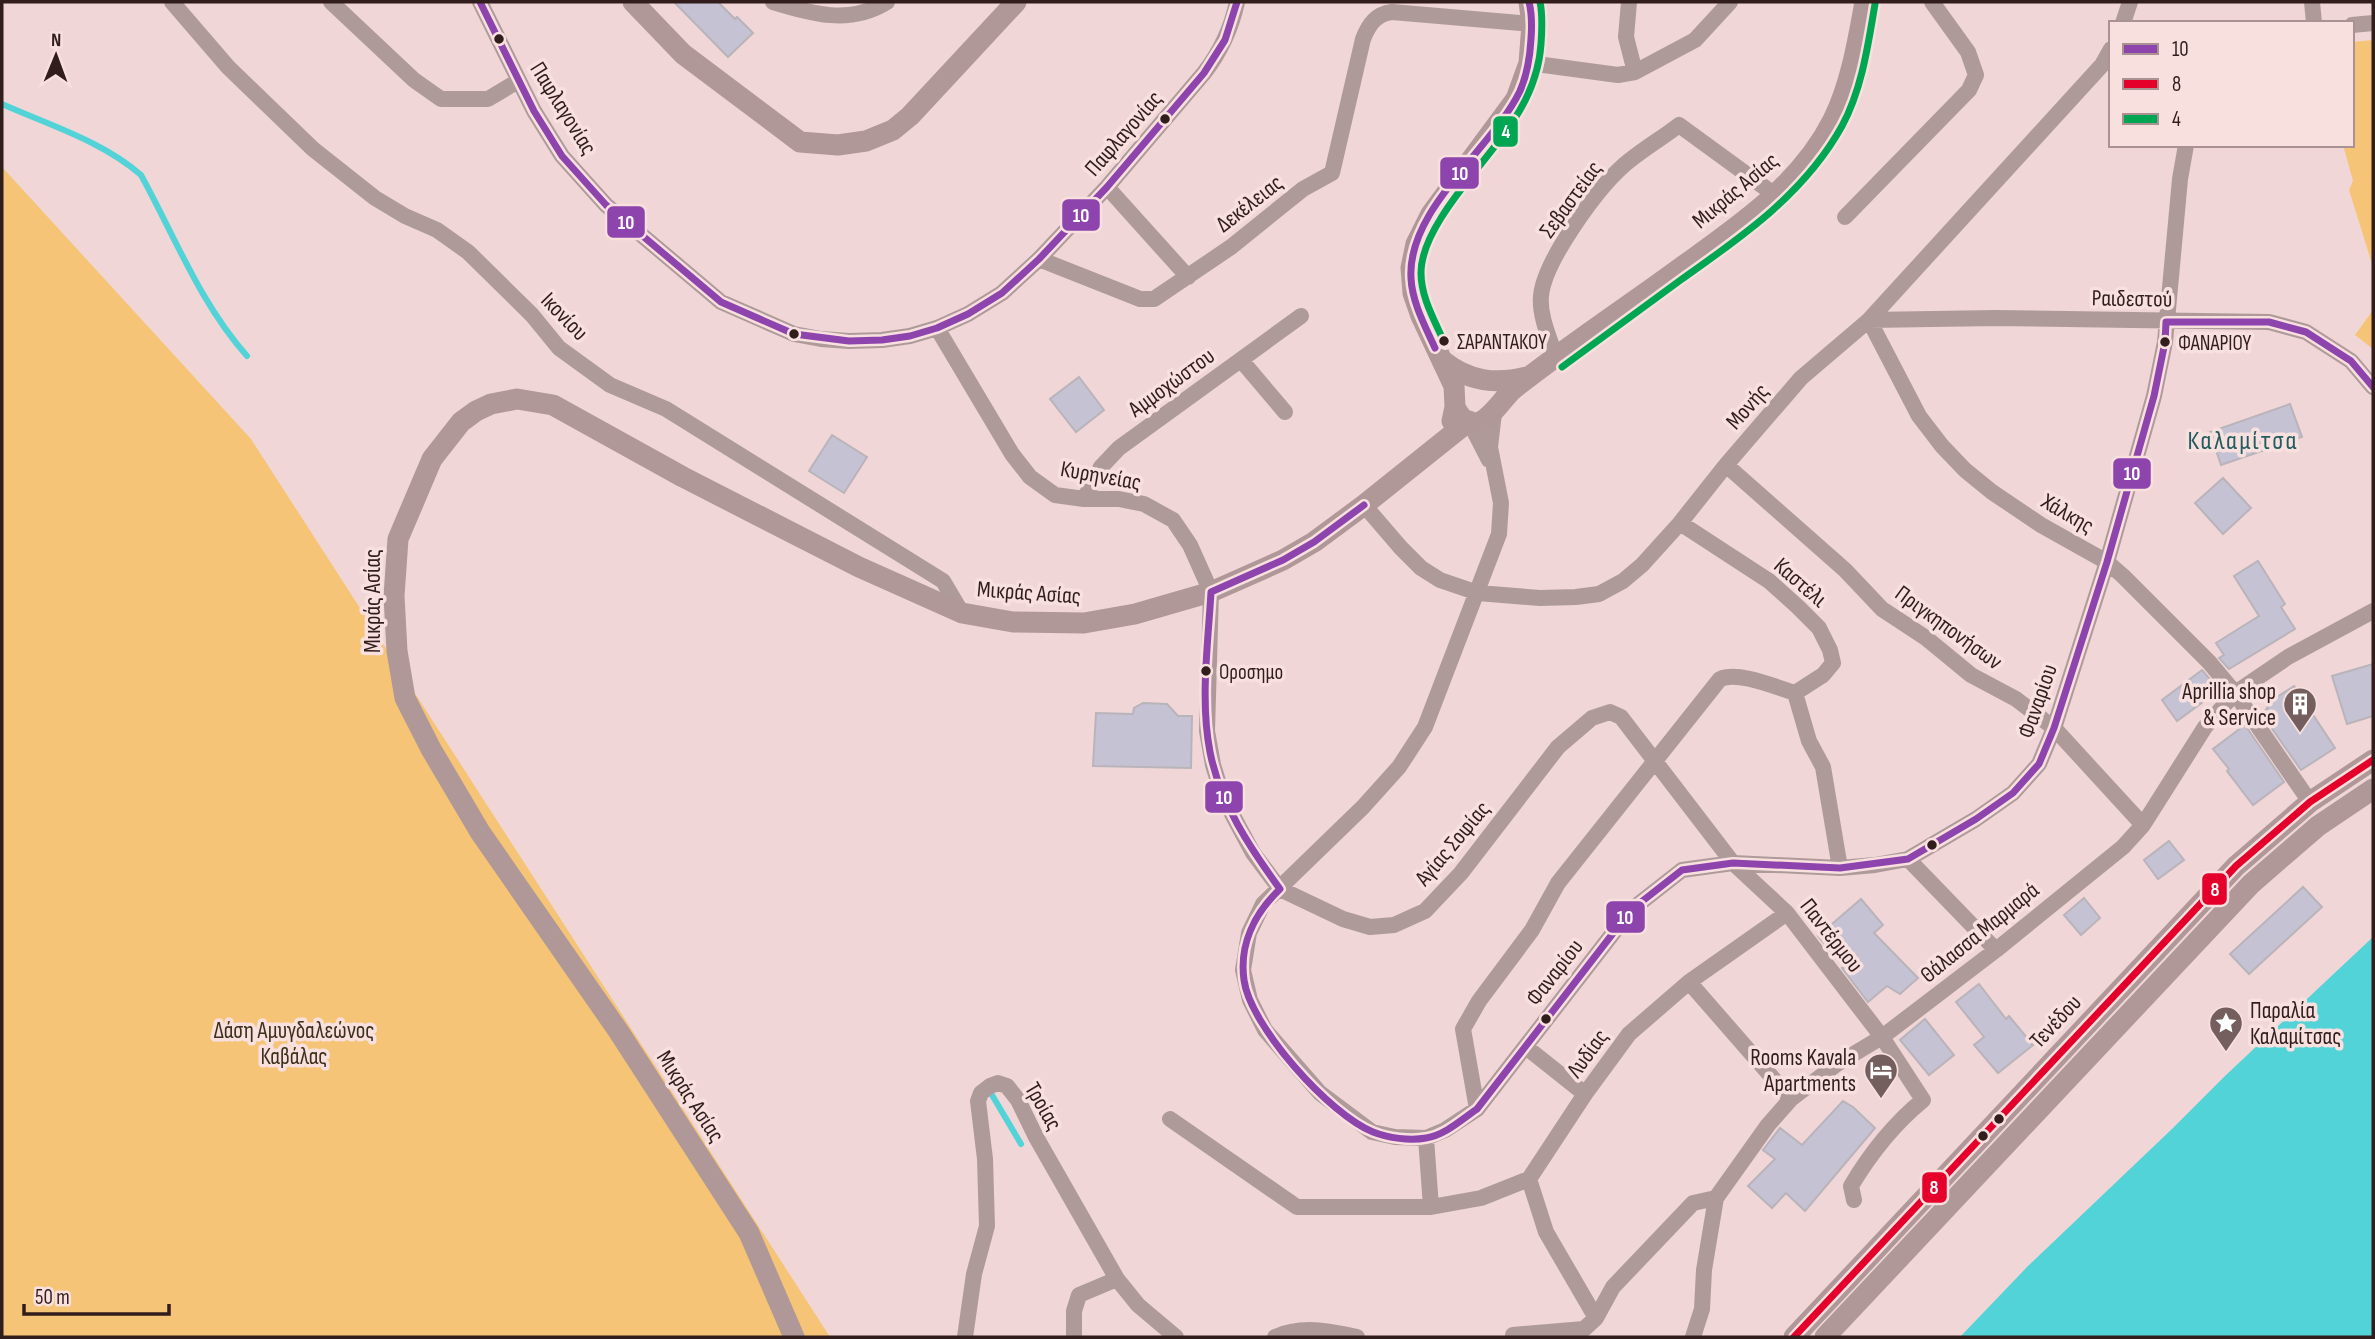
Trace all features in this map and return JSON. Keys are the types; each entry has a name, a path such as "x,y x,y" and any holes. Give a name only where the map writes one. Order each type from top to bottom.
{"street":[{"name":"Ικονίου","path":"172,2 229,66 313,149 375,198 405,216 437,229 468,252 532,315 559,348 610,385 666,409 943,581 962,613"},
{"path":"331,2 414,80 441,99 488,99 518,81"},
{"name":"Παφλαγονίας","path":"480,2 534,111 562,156 606,205 721,302 794,334 849,341 882,340 937,328 968,314 1002,293 1039,259 1107,187 1219,54 1229,33 1237,2"},
{"path":"633,2 683,54 800,142 838,145 866,141 893,130 910,116 1016,2"},
{"path":"773,2 809,12 839,16 864,14 887,2"},
{"path":"1495,471 1460,407 1413,293 1411,268 1416,244 1432,214 1516,99 1530,63 1532,24 1529,2"},
{"path":"1629,2 1626,37 1635,72"},
{"path":"1530,63 1618,75 1635,72 1695,40 1730,2"},
{"name":"Μικράς Ασίας","path":"1495,410 1511,391 1529,377 1736,228 1802,168 1834,118 1860,33 1865,2"},
{"path":"1845,217 1969,90 1976,75 1968,52 1932,2"},
{"path":"2124,21 2130,2"},
{"path":"2312,2 2314,21"},
{"name":"Δεκέλειας","path":"1039,259 1139,299 1154,299 1231,247 1303,189 1332,173 1363,38 1368,24 1382,13 1532,24"},
{"path":"2354,26 2373,23"},
{"name":"Μονής","path":"1364,505 1421,568 1440,580 1478,593 1540,598 1599,594 1623,582 1680,523 1801,378 1869,320 2102,65 2109,53"},
{"name":"Σεβαστείας","path":"1556,358 1544,321 1541,296 1548,271 1585,209 1622,167 1679,125 1775,195"},
{"name":"Φαναρίου","path":"1426,1138 1445,1130 1477,1109 1631,910 1682,870 1733,863 1840,868 1908,859 1976,819 2013,793 2039,764 2054,728 2107,562 2154,396 2166,322 2186,147"},
{"path":"1107,187 1188,276"},
{"name":"Αμμοχώστου","path":"1084,499 1101,467 1119,448 1301,316"},
{"name":"Ραιδεστού","path":"1869,320 1996,318 2269,322 2306,332 2351,362 2373,387"},
{"name":"Χάλκης","path":"1869,320 1919,416 1942,446 1992,492 2041,525 2107,562 2209,662 2235,693 2310,802"},
{"name":"Κυρηνείας","path":"937,328 1012,454 1030,477 1055,495 1084,499 1119,499 1143,504 1173,520 1190,544 1211,592"},
{"path":"1431,1207 1426,1138 1395,1137 1371,1132 1320,1093 1265,1030 1250,1000 1242,970 1249,933 1263,904 1363,807 1399,767 1425,727 1499,534 1501,503 1490,447 1496,392 1482,380 1454,370 1438,353"},
{"path":"1241,360 1285,412"},
{"path":"1460,407 1464,383 1482,380 1513,381 1529,377"},
{"name":"Μικράς Ασίας","path":"794,1337 749,1233 619,1032 480,832 431,749 405,698 397,651 394,596 398,539 432,458 461,422 491,404 517,399 552,405 683,477 848,562 962,613 1013,622 1084,624 1135,614 1211,592 1283,560 1314,542 1432,452 1446,434 1460,407"},
{"path":"1460,407 1482,421 1495,410"},
{"name":"Πριγκηπονήσων","path":"1726,465 1845,570 1882,609 1926,638 1971,675 2016,699 2054,728 2143,825"},
{"name":"Καστέλι","path":"1680,523 1769,581 1819,628 1833,663 1823,675 1795,693"},
{"name":"Αγίας Σοφίας","path":"1211,592 1207,731 1213,765 1223,797 1253,853 1280,889 1343,919 1370,927 1394,925 1425,911 1461,873 1558,747 1592,718 1610,712"},
{"name":"Θάλασσα Μαρμαρά","path":"1693,1337 1702,1309 1704,1270 1716,1198 1768,1125 1791,1099 1837,1065 1882,1037 1996,950 2123,847 2143,825 2205,727 2235,693 2288,657 2373,611"},
{"path":"1477,1109 1463,1029 1479,1001 1532,930 1558,883 1720,679 1738,677 1795,693 1809,741 1823,767 1840,868"},
{"name":"Παντέρμου","path":"1610,712 1621,717 1733,863 1787,913 1882,1037 1923,1100 1904,1116 1859,1173 1851,1186 1854,1200"},
{"name":"Τενέδου","path":"1794,1337 2236,866 2310,802 2373,760"},
{"path":"1825,1337 2251,884 2318,826 2373,789"},
{"path":"1908,859 1996,950"},
{"name":"Λυδίας","path":"1529,1179 1585,1094 1629,1034 1689,982 1787,913"},
{"path":"1689,982 1791,1099"},
{"path":"1525,1047 1585,1094"},
{"name":"Τροίας","path":"965,1337 974,1274 987,1226 985,1159 978,1101 981,1093 998,1083 1007,1086 1018,1100 1036,1138 1116,1279 1138,1305 1175,1337"},
{"path":"1170,1119 1297,1207 1431,1207 1481,1198 1529,1179 1546,1232 1596,1318"},
{"path":"1513,1335 1584,1329 1596,1318 1613,1287 1693,1203 1716,1198"},
{"path":"1074,1337 1074,1311 1079,1295 1116,1279"},
{"path":"1275,1337 1307,1329 1357,1337"}],"green space":[{"path":"2373,40 2373,267 2349,190 2353,181 2344,147 2354,147 2354,42"},
{"name":"Δάση Αμυγδαλεώνος Καβάλας","path":"2,167 251,439 830,1337 2,1337"},
{"path":"2373,310 2373,349 2355,335"}],"water":[{"path":"2373,937 2373,1337 1960,1337 2028,1266"}],"building":[{"path":"674,2 718,2 753,33 728,57"},
{"path":"1079,377 1104,410 1076,432 1050,399"},
{"path":"2290,404 2302,437 2221,465 2210,432"},
{"path":"832,435 867,457 844,493 809,471"},
{"path":"2223,478 2251,508 2223,534 2195,503"},
{"path":"2258,561 2285,604 2281,607 2295,629 2229,669 2219,658 2224,655 2216,643 2259,616 2234,576"},
{"path":"2373,664 2373,716 2347,724 2332,676"},
{"path":"2202,670 2219,690 2177,721 2162,700"},
{"name":"Aprillia shop & Service","path":"2294,686 2335,748 2301,770 2261,713 2268,708 2266,704"},
{"path":"1143,703 1167,704 1178,716 1192,716 1191,768 1093,766 1096,713 1133,714 1134,708"},
{"path":"2245,725 2284,782 2253,805 2213,749"},
{"path":"2169,841 2184,860 2158,879 2144,860"},
{"path":"2303,887 2322,907 2249,974 2230,954"},
{"path":"2084,898 2100,918 2081,935 2064,915"},
{"path":"1861,899 1883,925 1874,933 1918,978 1900,994 1887,986 1868,1002 1818,936"},
{"path":"1979,984 2006,1019 2009,1016 2033,1045 1998,1073 1974,1045 1984,1037 1956,1002"},
{"path":"1925,1019 1954,1055 1929,1075 1900,1040"},
{"path":"1843,1101 1875,1128 1805,1211 1786,1193 1772,1208 1748,1186 1775,1159 1763,1150 1780,1128 1802,1145"}],"waterway":[{"path":"2,104 92,143 141,175 202,292 230,336 247,356"},
{"path":"992,1095 1021,1144"}],"transit line":[{"name":"10","path":"480,2 534,111 562,156 606,205 721,302 794,334 849,341 910,336 937,328 968,314 1002,293 1039,259 1107,187 1204,73 1225,40 1237,2"},
{"name":"10","path":"1435,348 1414,296 1411,278 1413,253 1422,228 1436,204 1491,135 1520,91 1531,46 1529,2"},
{"name":"4","path":"1445,344 1423,291 1421,266 1425,251 1441,218 1503,136 1528,94 1537,70 1541,44 1540,2"},
{"name":"4","path":"1562,367 1750,229 1771,212 1810,172 1842,126 1855,97 1875,4"},
{"name":"10","path":"1364,505 1314,542 1283,560 1211,592 1206,672 1207,732 1215,771 1229,807 1247,841 1280,889 1256,919 1244,954 1244,980 1261,1021 1295,1067 1336,1108 1373,1132 1385,1136 1420,1139 1446,1130 1477,1109 1631,910 1682,870 1733,863 1840,868 1908,859 1976,819 2013,793 2039,764 2054,728 2107,562 2154,396 2165,342 2166,322 2269,322 2306,332 2351,361 2373,387"},
{"name":"8","path":"1794,1337 2236,866 2310,802 2373,760"}],"place":[{"name":"ΣΑΡΑΝΤΑΚΟΥ","path":"1444,341"},
{"name":"ΦΑΝΑΡΙΟΥ","path":"2165,342"},
{"name":"Οροσημο","path":"1206,671"},
{"name":"Aprillia shop & Service","path":"2300,734"},
{"name":"Παραλία Καλαμίτσας","path":"2226,1053"},
{"name":"Rooms Kavala Apartments","path":"1881,1100"}],"district":[{"name":"Καλαμίτσα","path":"2243,440"}]}
